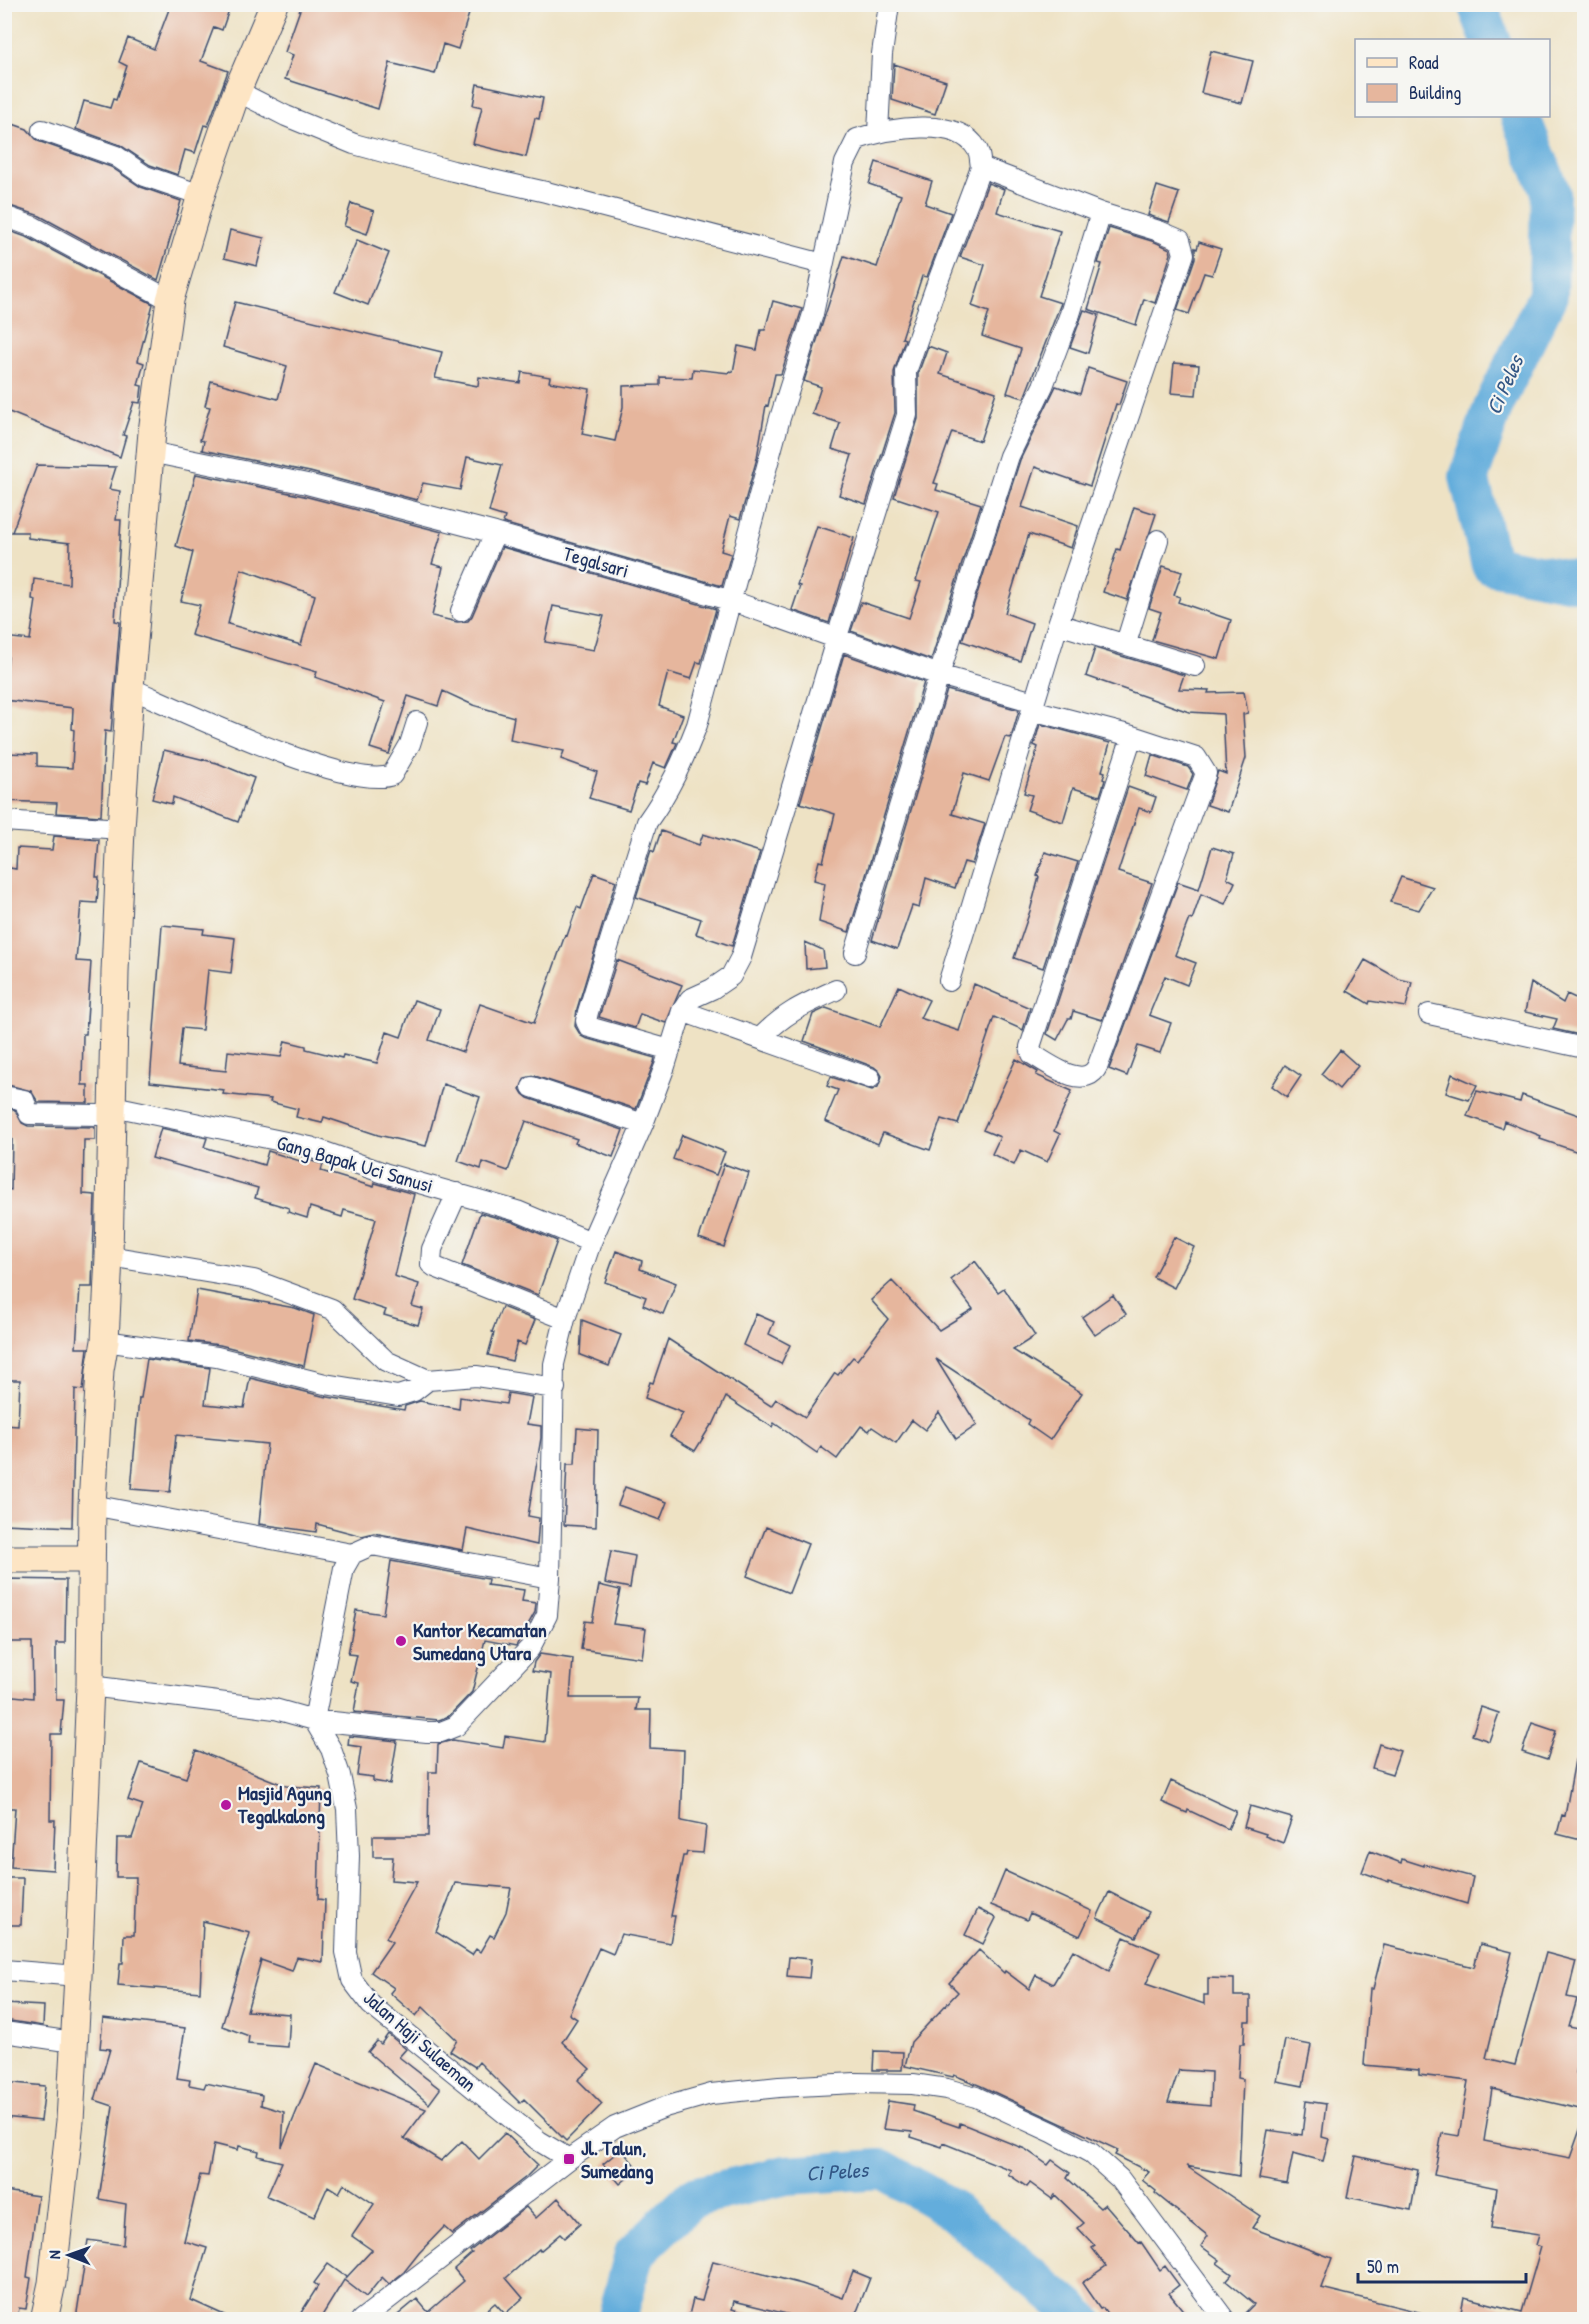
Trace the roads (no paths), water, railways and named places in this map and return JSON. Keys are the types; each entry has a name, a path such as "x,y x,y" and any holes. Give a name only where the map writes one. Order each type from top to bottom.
{"main road":[{"path":"44,2319 52,2283 70,2121 90,1686 92,1505 109,1256 115,972 121,829 130,688 150,452 170,300 201,195 237,91 274,4"},
{"path":"4,1559 91,1559"}],"street":[{"path":"878,132 882,54 889,4"},
{"path":"237,91 286,116 354,144 823,264"},
{"path":"90,1686 275,1709 314,1720 441,1732 456,1726 530,1648 547,1615 550,1578 554,1364 565,1319 591,1242 643,1124 670,1050 682,1011 690,999 712,989 730,976 741,957 836,640 907,415 909,406 905,382 906,372 981,167 977,149 961,133 941,128 878,132 857,139 845,163 813,314 780,418 697,725 678,773 665,797 647,822 586,1021 589,1027 670,1050"},
{"path":"42,130 116,156 145,176 201,195"},
{"path":"949,981 1058,624 1184,254 1180,240 1159,231 1101,213 981,167"},
{"path":"855,953 939,675 1009,456 1042,386 1062,335 1101,213"},
{"path":"4,216 34,227 170,300"},
{"name":"Tegalsari","path":"150,452 307,483 495,533 732,601 939,675 1033,706 1132,736 1196,757 1206,773 1098,1065 1094,1073 1088,1077 1075,1077 1032,1054 1029,1047 1132,736"},
{"path":"461,611 495,533"},
{"path":"1126,643 1158,540"},
{"path":"1058,624 1195,666"},
{"path":"130,688 272,750 333,770 375,779 392,775 410,744 417,722"},
{"path":"4,821 121,829"},
{"path":"760,1038 780,1018 801,1005 836,990"},
{"path":"682,1011 870,1078"},
{"path":"1430,1014 1584,1048"},
{"path":"532,1087 643,1124"},
{"name":"Gang Bapak Uci Sanusi","path":"4,1096 24,1100 29,1114 100,1115 113,1112 310,1147 384,1173 517,1211 591,1242"},
{"path":"457,1193 432,1249 431,1264 565,1319"},
{"path":"109,1256 254,1280 332,1310 386,1361 428,1380 476,1377 555,1388"},
{"path":"105,1341 217,1357 325,1384 398,1396 414,1391 428,1380"},
{"path":"92,1505 352,1554 372,1545 550,1578"},
{"path":"314,1720 344,1568 352,1554"},
{"name":"Jalan Haji Sulaeman","path":"314,1720 331,1749 340,1775 347,1809 349,1856 346,1952 352,1980 371,2004 388,2019 539,2140 569,2159"},
{"path":"4,1970 78,1976"},
{"path":"4,2032 73,2042"},
{"path":"361,2319 569,2159 615,2127 665,2107 711,2094 779,2086 855,2083 913,2084 947,2090 986,2102 1054,2133 1092,2154 1120,2179 1225,2319"}],"waterway":[{"name":"Ci Peles","path":"1477,4 1491,39"},
{"name":"Ci Peles","path":"1520,117 1550,191 1548,295 1494,405 1469,477 1491,565 1584,583"},
{"name":"Ci Peles","path":"617,2320 634,2254 693,2197 786,2175 882,2169 948,2207 1083,2320"}],"place":[{"name":"Kantor Kecamatan Sumedang Utara","path":"401,1641"},
{"name":"Masjid Agung Tegalkalong","path":"226,1805"},
{"name":"Jl. Talun, Sumedang","path":"569,2159"}]}
